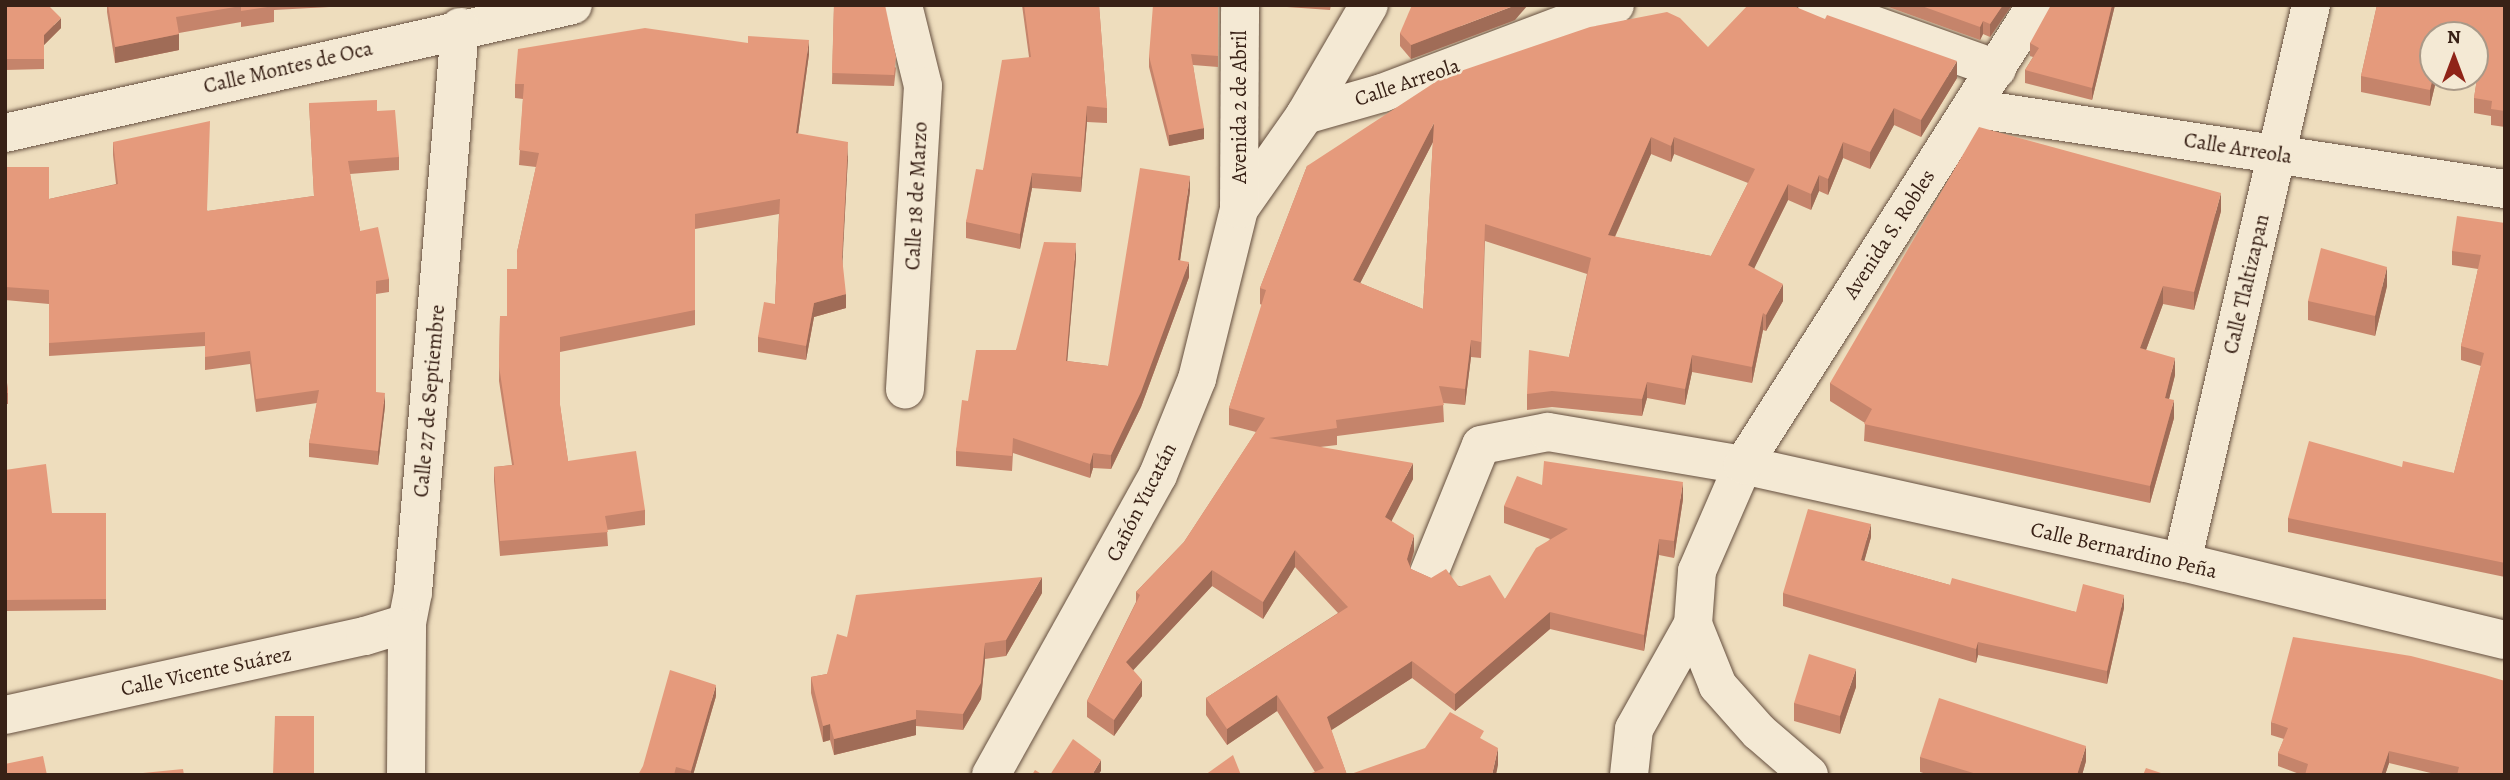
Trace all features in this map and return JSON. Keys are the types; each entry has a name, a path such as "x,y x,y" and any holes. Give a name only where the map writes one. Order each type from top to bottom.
{"street":[{"name":"Calle Montes de Oca","path":"5,133 460,27 572,5"},
{"name":"Calle 18 de Marzo","path":"903,5 923,86 905,389"},
{"name":"Avenida 2 de Abril","path":"1239,209 1240,5"},
{"path":"1239,209 1305,115 1369,5"},
{"name":"Calle Arreola","path":"1305,115 1382,93 1615,5"},
{"path":"1817,5 1997,69"},
{"name":"Avenida S. Robles","path":"1693,624 1696,571 1743,464 2036,5"},
{"name":"Calle Tlaltizapan","path":"2182,562 2311,5"},
{"name":"Calle 27 de Septiembre","path":"406,775 407,623 413,592 460,27"},
{"name":"Calle Arreola","path":"1971,107 2505,189"},
{"name":"Cañón Yucatán","path":"991,775 1158,475 1197,379 1239,209"},
{"name":"Calle Bernardino Peña","path":"1429,573 1481,445 1548,432 1743,464 2182,562 2505,640"},
{"name":"Calle Vicente Suárez","path":"5,715 365,636 407,623"},
{"path":"1629,775 1634,729 1693,624"},
{"path":"1693,624 1718,686 1759,733 1809,775"}],"building":[{"path":"5,5 48,5 61,18 44,35 44,59 5,59"},
{"path":"108,5 274,6 241,11 241,6 176,17 179,34 115,47"},
{"path":"834,5 885,5 896,57 894,75 832,73"},
{"path":"1024,5 1099,5 1107,108 1087,106 1081,177 1032,173 1020,234 966,222 976,169 983,170 1002,60 1031,57"},
{"path":"1153,5 1218,5 1218,56 1191,54 1204,128 1169,135 1149,56"},
{"path":"1412,5 1516,5 1411,45 1400,33"},
{"path":"1748,5 1791,5 1825,19 1827,15 1957,61 1921,120 1894,108 1870,152 1843,142 1828,179 1819,175 1811,194 1788,184 1748,265 1783,284 1766,315 1763,313 1752,367 1692,355 1685,389 1647,382 1642,399 1552,391 1527,394 1529,350 1569,357 1591,258 1485,224 1481,342 1471,340 1465,389 1439,386 1444,405 1336,420 1337,428 1269,438 1413,463 1385,517 1414,535 1407,559 1411,569 1431,578 1446,569 1459,587 1490,575 1505,599 1536,548 1568,529 1504,506 1517,476 1542,485 1544,461 1683,482 1674,541 1659,539 1644,635 1550,612 1455,694 1412,661 1327,717 1347,775 1307,775 1324,768 1277,695 1227,729 1206,698 1348,607 1295,550 1263,602 1212,570 1126,662 1142,680 1114,720 1087,701 1140,595 1136,592 1184,542 1265,418 1229,408 1266,290 1260,288 1307,166 1443,77 1590,27 1667,12 1680,18 1708,47","holes":["1434,123 1423,309 1353,280","1651,137 1671,146 1674,137 1755,169 1711,256 1608,235"]},
{"path":"1919,5 2003,5 1990,24 1983,21 1980,27"},
{"path":"2051,5 2112,5 2092,88 2025,70 2039,48 2030,43"},
{"path":"2377,5 2505,5 2505,111 2491,109 2492,101 2474,98 2475,91 2489,91 2489,21 2419,21 2419,88 2361,76"},
{"path":"645,28 748,43 748,36 809,40 796,133 848,142 842,257 846,294 814,303 806,346 758,337 764,302 775,304 780,199 695,214 695,310 560,337 560,405 568,461 636,451 645,510 605,516 608,532 500,541 494,467 514,465 499,366 500,316 507,316 507,269 517,269 517,252 539,153 519,150 524,84 515,84 518,49"},
{"path":"377,100 377,111 395,110 399,157 348,161 360,231 378,227 389,279 376,281 376,392 385,393 378,451 309,443 319,390 256,399 250,351 205,357 205,332 49,343 49,290 5,287 5,167 49,167 49,199 118,184 113,142 210,121 207,211 314,196 309,103"},
{"path":"1979,127 2221,193 2194,292 2163,286 2140,348 2175,358 2165,398 2174,400 2150,486 1864,424 1872,409 1830,383"},
{"path":"1140,168 1190,176 1178,260 1189,262 1141,392 1111,455 1093,453 1090,464 1013,438 1012,456 956,451 962,400 968,401 976,350 1016,350 1044,242 1076,243 1066,361 1108,366"},
{"path":"2457,216 2505,223 2505,563 2288,518 2309,441 2402,467 2403,461 2454,473 2484,353 2461,346 2481,255 2452,251"},
{"path":"2321,248 2387,267 2375,316 2308,301"},
{"path":"5,363 8,393 5,393"},
{"path":"46,464 52,513 106,513 106,599 5,600 5,470"},
{"path":"1808,509 1871,524 1861,560 1950,585 1952,578 2076,612 2083,584 2124,595 2107,671 1978,642 1976,649 1783,593"},
{"path":"1042,577 1006,640 985,643 981,683 963,714 916,710 916,719 834,739 830,724 823,726 811,677 827,674 837,634 847,637 856,595"},
{"path":"2293,637 2411,656 2505,681 2505,775 2457,775 2459,767 2389,751 2381,775 2305,775 2308,764 2278,753 2288,728 2271,722"},
{"path":"1809,654 1856,669 1840,716 1794,703"},
{"path":"670,670 716,685 691,771 676,767 674,775 638,775 643,766"},
{"path":"1939,698 2086,746 2077,775 1980,775 1920,757"},
{"path":"1450,712 1484,731 1480,738 1498,748 1492,775 1348,775 1425,748"},
{"path":"275,716 314,716 314,775 273,775"},
{"path":"1073,739 1101,760 1092,775 1050,775"},
{"path":"1233,755 1241,775 1205,775"},
{"path":"43,756 47,775 5,775 5,764"},
{"path":"2146,768 2167,775 2143,775"},
{"path":"183,769 184,775 143,775 143,773"}]}
